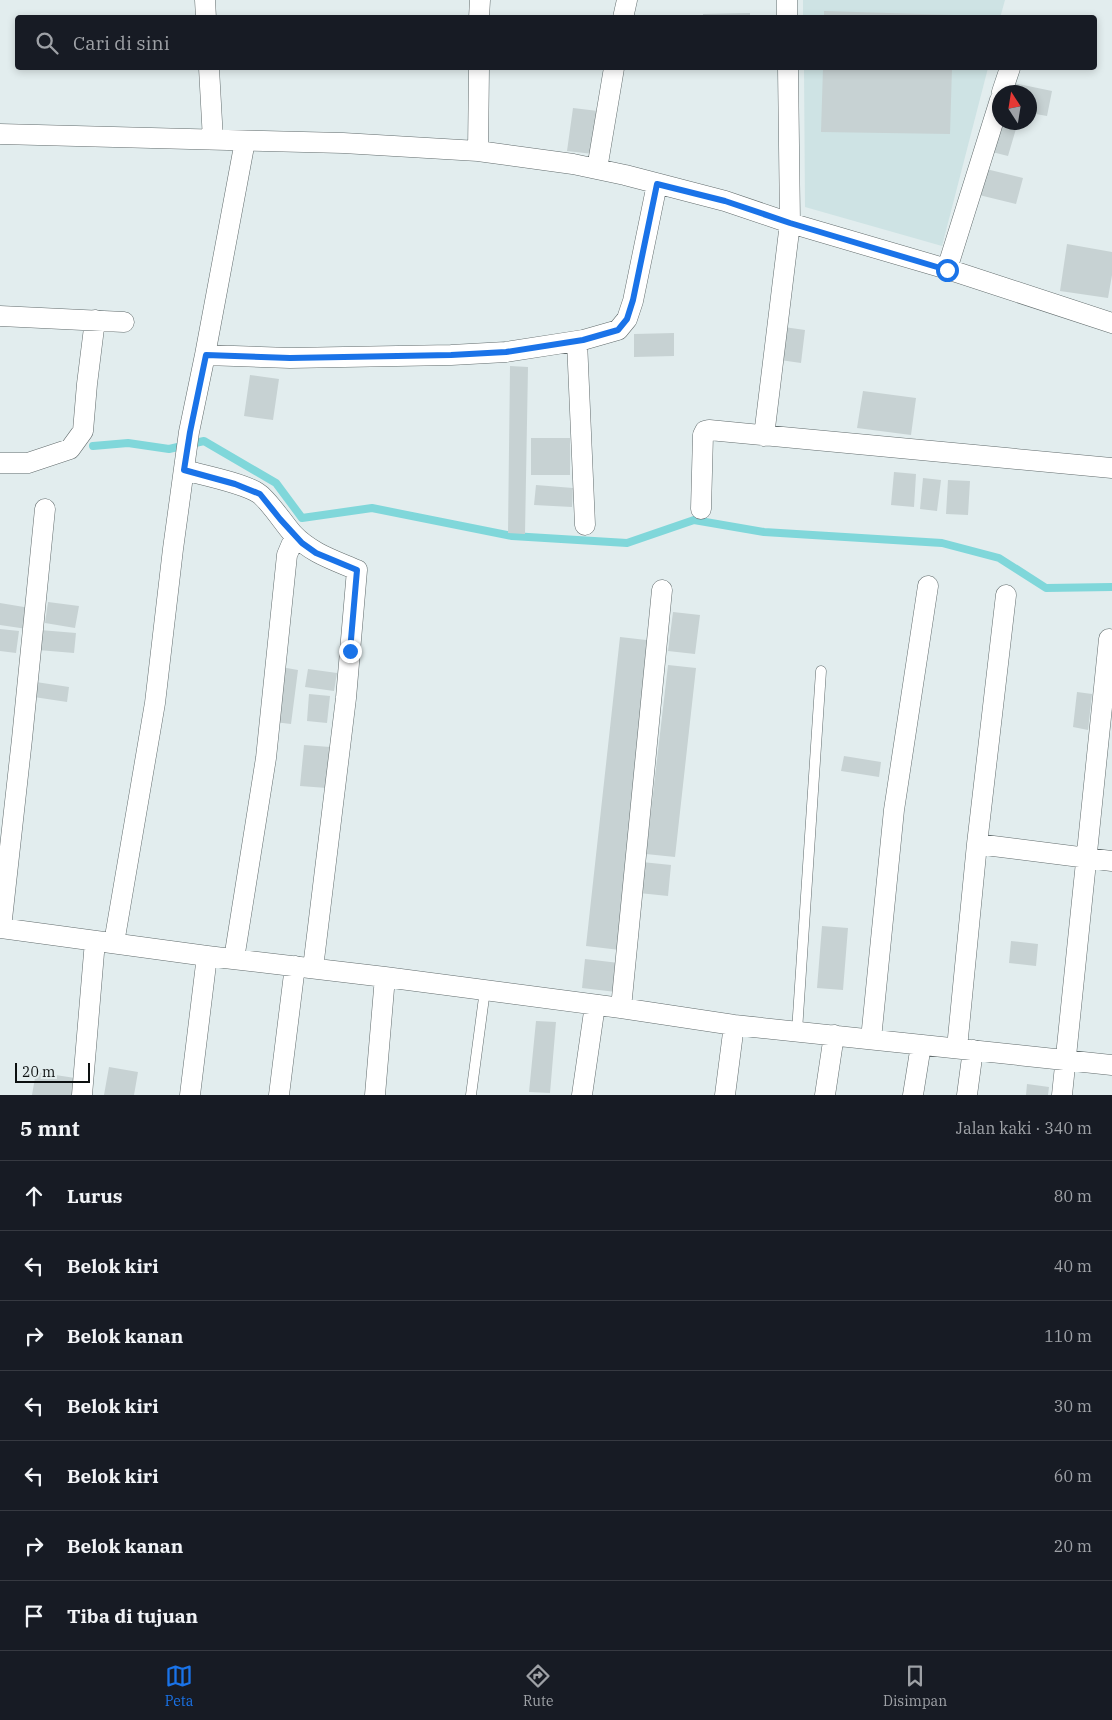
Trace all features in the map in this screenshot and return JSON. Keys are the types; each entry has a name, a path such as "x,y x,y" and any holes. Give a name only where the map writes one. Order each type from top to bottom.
{"street":[{"path":"205,0 206,15"},
{"path":"479,15 480,0"},
{"path":"624,15 627,0"},
{"path":"787,0 787,15"},
{"path":"209,70 213,140"},
{"path":"478,151 479,70"},
{"path":"597,169 614,70"},
{"path":"764,436 790,223 788,70"},
{"path":"1004,85 1009,70"},
{"path":"947,270 992,126"},
{"path":"0,134 343,143 478,151 573,164 725,201 790,223 1111,319"},
{"path":"82,1095 104,942 155,703 190,432 245,141"},
{"path":"206,355 290,358 506,352 577,341 618,330 627,319 633,300 657,184"},
{"path":"0,316 124,322"},
{"path":"0,463 28,463 57,454 70,449 80,438 84,431 87,384 95,320"},
{"path":"577,341 585,525"},
{"path":"701,509 703,435 705,431 1112,468"},
{"path":"185,464 260,494 295,536 316,553 357,570 358,578 346,698 304,967 279,1095"},
{"path":"45,509 22,739 0,928 207,956 485,990 734,1025 1112,1064"},
{"path":"234,959 266,758 287,555 295,536"},
{"path":"871,1039 894,810 928,586"},
{"path":"621,1008 662,590"},
{"path":"967,1095 965,1049 976,844 1006,595"},
{"path":"1062,1095 1109,639"},
{"path":"976,844 1112,861"},
{"path":"190,1095 207,956"},
{"path":"376,1095 386,977"},
{"path":"582,1095 595,1005"},
{"path":"725,1095 734,1025"},
{"path":"825,1095 834,1035"},
{"path":"913,1095 920,1045"}],"lane":[{"path":"797,1031 821,671"},
{"path":"471,1095 485,990"}],"shaded area":[{"path":"803,0 1005,0 1001,15 803,15"},
{"path":"804,70 987,70 942,246 805,207"}],"building":[{"path":"824,11 954,15 824,15"},
{"path":"750,13 750,15 703,15"},
{"path":"823,70 952,70 950,134 821,132"},
{"path":"1037,88 1052,91 1047,116 1037,114"},
{"path":"573,108 598,111 593,154 567,151"},
{"path":"997,130 1016,130 1008,156 988,151"},
{"path":"982,168 1023,178 1016,204 975,194"},
{"path":"1067,244 1112,252 1112,275 1108,298 1060,291"},
{"path":"784,327 805,330 801,363 780,360"},
{"path":"674,333 674,356 634,357 634,334"},
{"path":"510,366 528,367 525,534 508,533"},
{"path":"250,375 279,379 273,420 244,416"},
{"path":"863,391 916,398 911,435 857,428"},
{"path":"531,438 570,438 570,475 531,475"},
{"path":"894,472 916,474 914,507 891,505"},
{"path":"923,478 941,480 937,511 920,509"},
{"path":"948,480 970,481 968,515 946,514"},
{"path":"536,485 573,488 572,507 534,505"},
{"path":"48,602 79,606 75,628 45,623"},
{"path":"0,603 30,608 27,629 0,625"},
{"path":"673,612 700,615 695,654 668,651"},
{"path":"0,629 19,631 16,653 0,651"},
{"path":"40,630 76,633 74,653 38,650"},
{"path":"620,637 655,641 620,950 586,946"},
{"path":"668,665 696,668 675,857 646,854"},
{"path":"281,667 298,670 291,724 274,722"},
{"path":"308,669 337,673 334,691 305,687"},
{"path":"36,682 69,687 67,702 34,697"},
{"path":"1077,692 1092,694 1088,730 1073,727"},
{"path":"309,694 330,696 327,723 307,721"},
{"path":"304,745 330,747 327,788 300,786"},
{"path":"844,756 881,762 879,777 841,771"},
{"path":"642,862 671,865 668,896 639,893"},
{"path":"822,926 848,928 843,990 817,988"},
{"path":"1011,941 1038,944 1036,966 1009,963"},
{"path":"585,959 619,963 616,992 582,988"},
{"path":"536,1021 556,1022 550,1093 529,1092"},
{"path":"109,1067 138,1072 134,1095 104,1095"},
{"path":"36,1072 75,1078 72,1095 32,1095"},
{"path":"1027,1084 1049,1087 1048,1095 1026,1095"}],"waterway":[{"path":"93,446 128,443 169,449 204,441 276,483 302,518 372,508 512,536 627,543 694,520 764,532 942,543 999,558 1046,588 1112,587"}],"route":[{"path":"350,651 358,578 357,570 316,553 302,543 260,494 254,490 184,470 206,355 290,358 506,352 583,340 618,330 627,319 633,300 657,184 725,201 790,223 947,270"}]}
